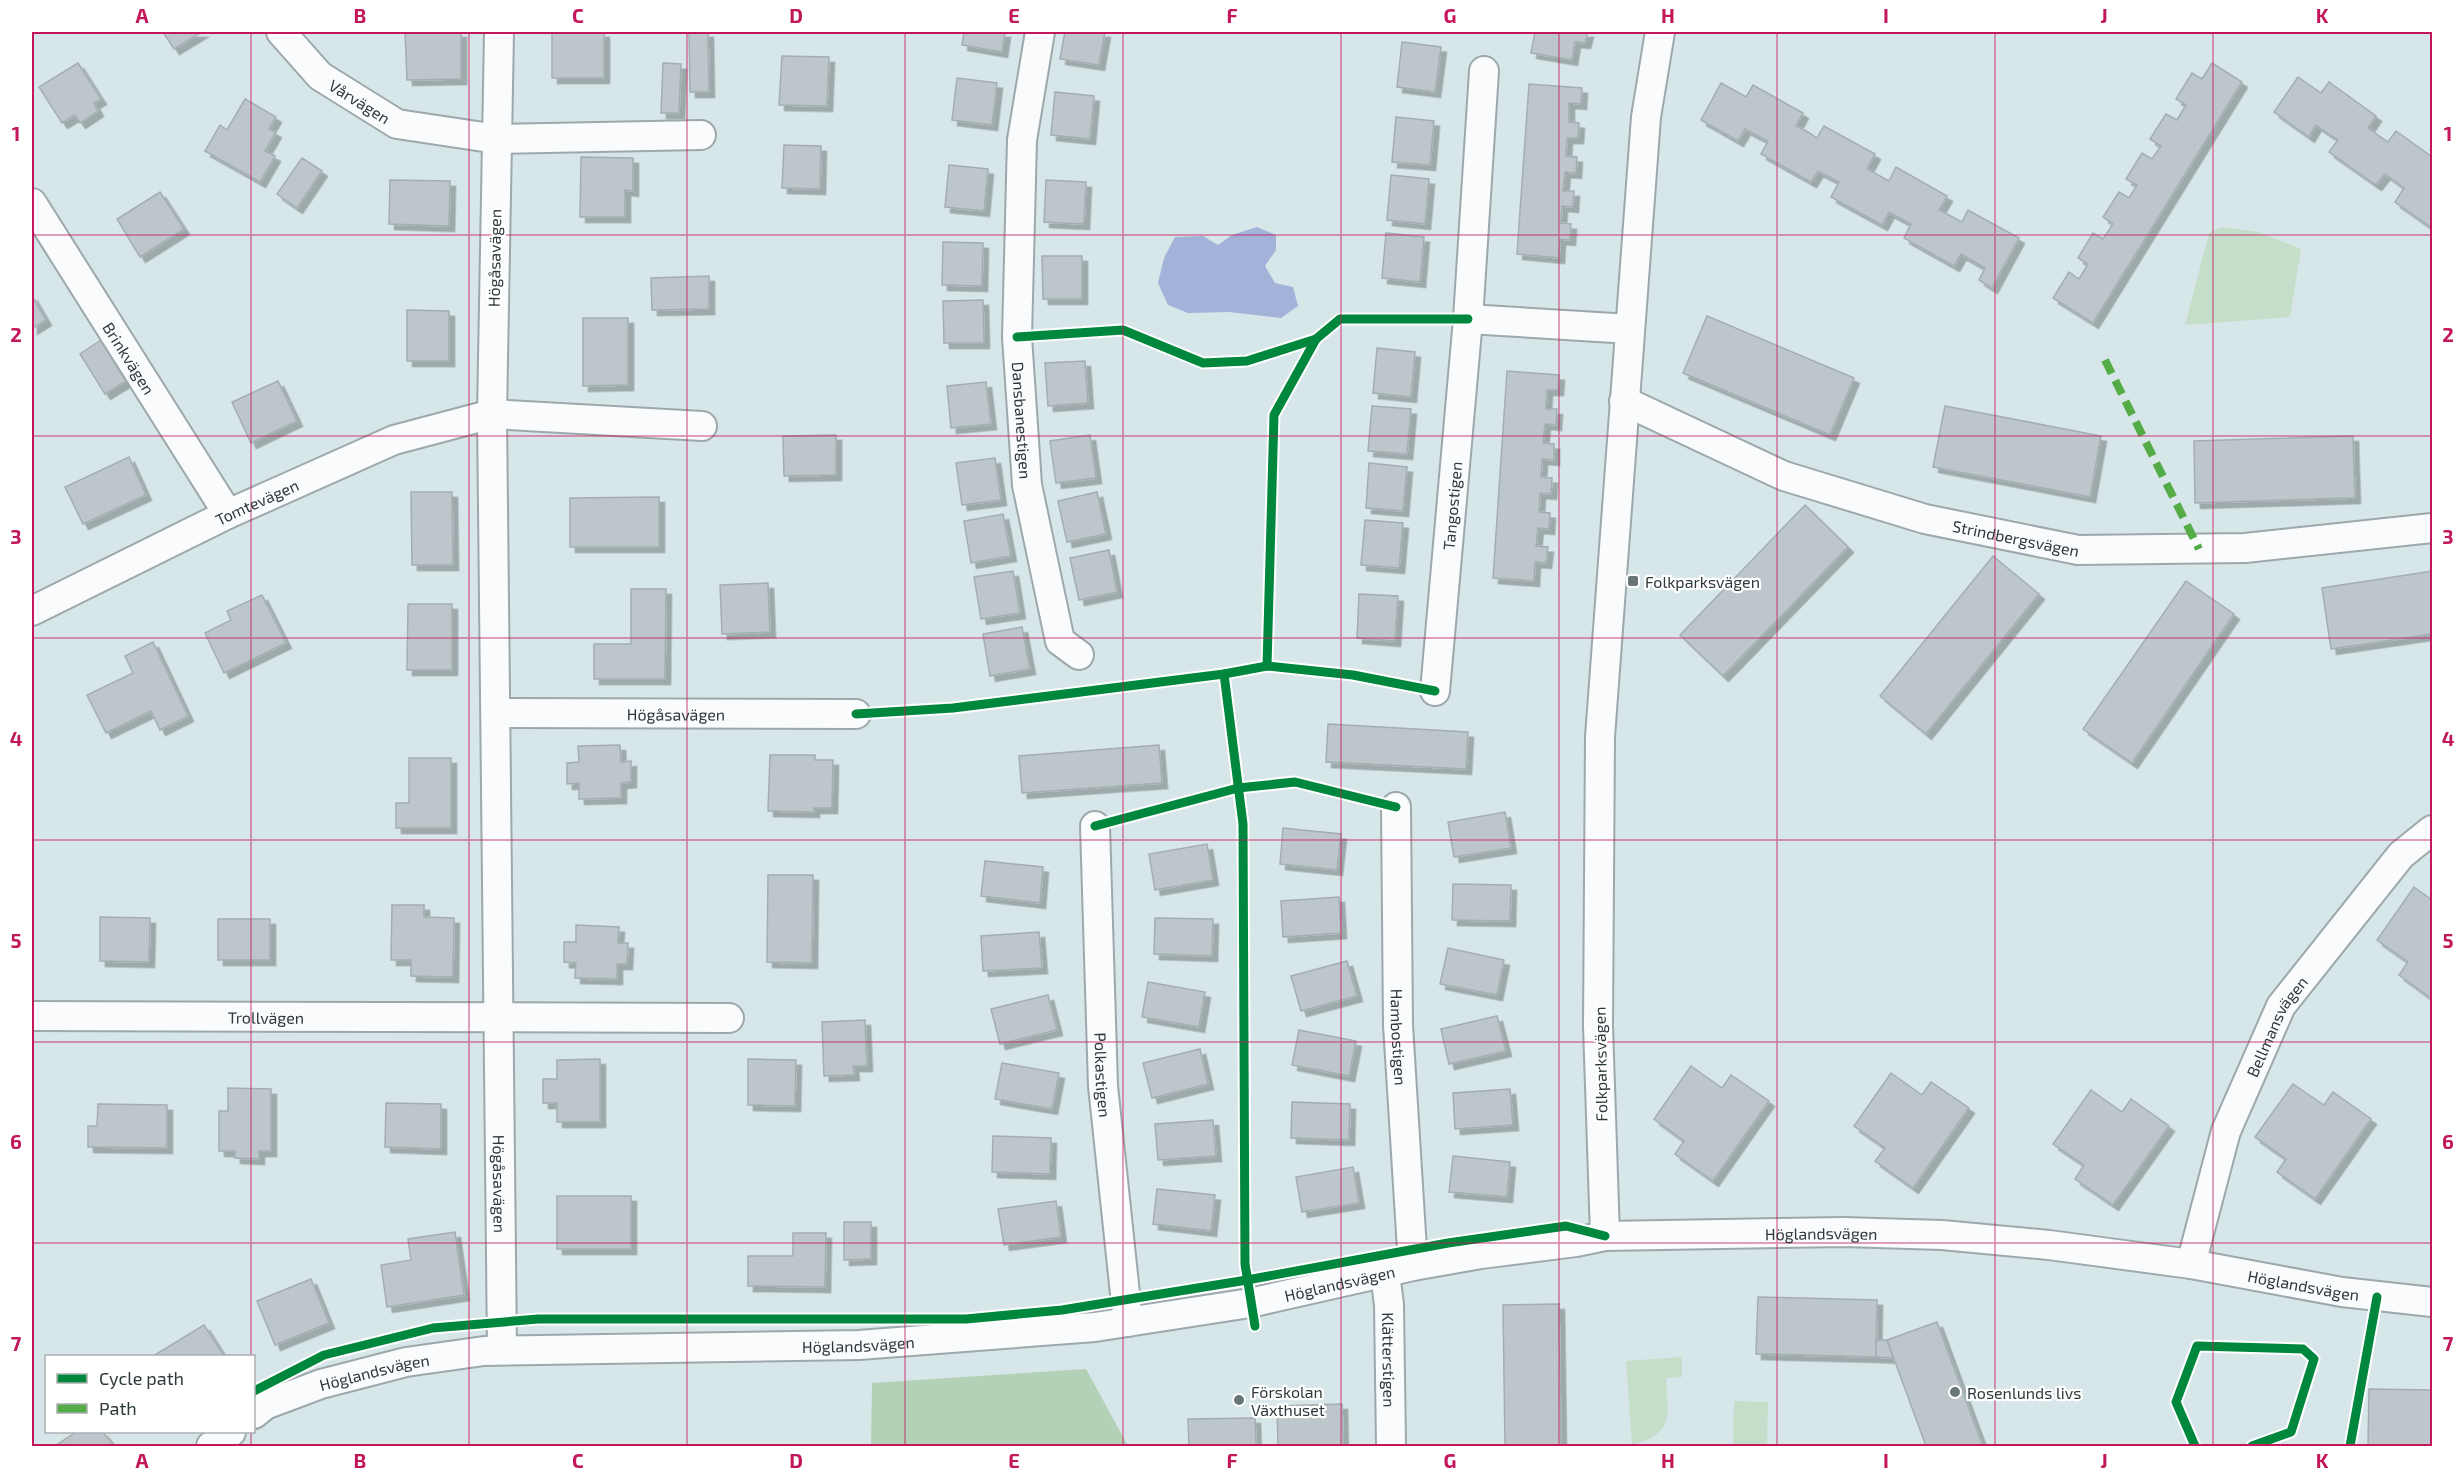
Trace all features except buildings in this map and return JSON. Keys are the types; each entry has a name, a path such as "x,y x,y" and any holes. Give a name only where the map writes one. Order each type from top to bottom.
{"street":[{"name":"Vårvägen","path":"281,32 320,76 397,124 497,139"},
{"name":"Högåsavägen","path":"500,32 492,414 502,1350"},
{"name":"Dansbanestigen","path":"1040,32 1022,140 1017,337 1028,485 1060,641 1079,655"},
{"name":"Folkparksvägen","path":"1605,1236 1598,1026 1600,737 1646,117 1660,32"},
{"name":"Tangostigen","path":"1435,692 1468,319 1484,71"},
{"path":"497,139 701,135"},
{"name":"Brinkvägen","path":"32,203 228,514"},
{"path":"1468,319 1630,329"},
{"name":"Strindbergsvägen","path":"1624,401 1784,476 1925,519 2078,550 2245,548 2433,528"},
{"path":"492,414 702,426"},
{"name":"Tomtevägen","path":"32,611 228,514 394,440 492,414"},
{"name":"Högåsavägen","path":"496,713 856,714"},
{"name":"Hambostigen","path":"1396,807 1398,1025 1413,1266"},
{"name":"Polkastigen","path":"1095,826 1103,1086 1128,1322"},
{"name":"Bellmansvägen","path":"2191,1264 2226,1131 2281,1006 2401,855 2433,830"},
{"name":"Trollvägen","path":"32,1016 499,1017"},
{"path":"499,1017 729,1018"},
{"name":"Höglandsvägen","path":"255,1413 265,1405 321,1384 406,1362 502,1350 858,1345 1095,1327 1250,1303 1413,1266 1480,1254 1576,1242 1605,1236 1844,1232 1942,1235 2049,1245 2191,1264 2342,1292 2433,1302"},
{"name":"Klätterstigen","path":"1385,1273 1389,1305 1391,1446"},
{"path":"211,1446 228,1433"}],"green space":[{"path":"2223,227 2258,232 2301,249 2290,317 2185,325 2209,233"},
{"path":"1682,1357 1682,1377 1666,1378 1668,1403 1666,1422 1656,1435 1632,1445 1626,1361"},
{"path":"1086,1369 1128,1446 871,1446 872,1383"},
{"path":"1734,1401 1768,1402 1767,1446 1733,1446"}],"water":[{"path":"1257,227 1276,235 1276,250 1265,266 1275,283 1293,287 1298,306 1281,318 1229,312 1188,313 1168,305 1158,283 1164,258 1175,237 1203,236 1218,245 1232,235"}],"marked path":[{"path":"2105,360 2199,549"}],"cycle path":[{"path":"1267,666 1274,415 1316,339 1340,319 1468,319"},
{"path":"1017,337 1123,330 1203,363 1247,361 1316,339"},
{"path":"856,714 953,708 1224,674 1267,666 1353,675 1435,691"},
{"path":"1224,674 1243,824 1245,1264 1255,1326"},
{"path":"1095,826 1238,788 1295,782 1396,807"},
{"path":"255,1390 324,1355 433,1328 538,1319 966,1319 1062,1310 1247,1280 1448,1243 1566,1226 1605,1236"},
{"path":"2350,1446 2377,1297"},
{"path":"2195,1446 2176,1402 2197,1346 2303,1349 2314,1359 2291,1432 2252,1446"}],"place":[{"name":"Folkparksvägen","path":"1633,581"},
{"name":"Rosenlunds livs","path":"1955,1392"},
{"name":"Förskolan Växthuset","path":"1239,1400"}]}
